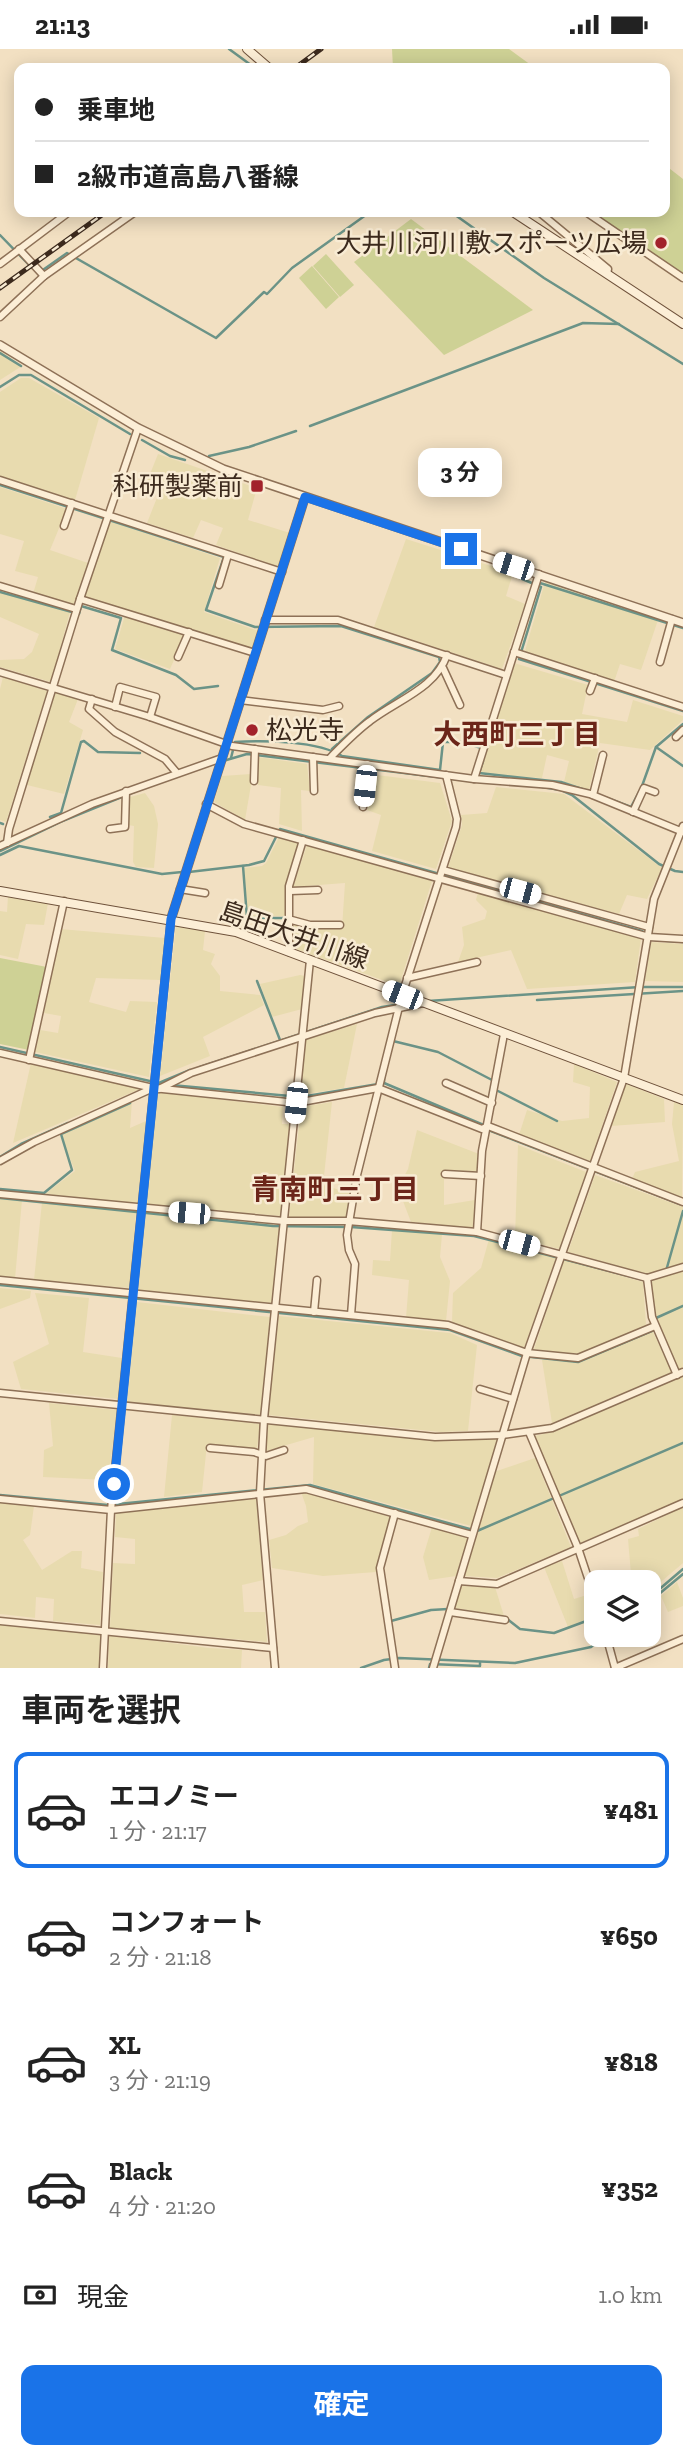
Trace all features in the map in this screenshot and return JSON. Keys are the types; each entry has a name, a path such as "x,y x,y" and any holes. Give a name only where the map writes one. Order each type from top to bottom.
{"main road":[{"path":"247,49 263,63"},
{"path":"521,217 683,324"},
{"name":"島田大井川線","path":"0,891 236,932 683,1100"}],"street":[{"path":"0,264 62,217"},
{"path":"0,317 44,276 128,217"},
{"path":"545,217 607,269 607,274"},
{"path":"593,217 683,278"},
{"path":"19,249 44,276"},
{"path":"0,345 138,428 223,469 683,623"},
{"path":"7,843 76,609 138,428"},
{"path":"0,480 282,572"},
{"path":"103,1668 111,1510 156,1089 171,919 305,497"},
{"path":"64,526 72,503"},
{"path":"219,585 228,555"},
{"path":"474,779 539,575"},
{"path":"0,586 76,609"},
{"path":"80,599 255,653"},
{"path":"660,662 672,619"},
{"path":"265,620 338,620 506,675"},
{"path":"178,657 189,632"},
{"path":"514,652 683,707"},
{"path":"330,758 365,725 429,683 443,668 447,655"},
{"path":"443,668 460,705"},
{"path":"0,672 150,717 226,744 474,779 552,785 593,795 682,830 654,899 624,1078 527,1353 433,1668"},
{"path":"590,691 595,678"},
{"path":"115,707 120,687 156,697 150,717"},
{"path":"92,699 89,709 115,732 165,759 176,772"},
{"path":"240,700 323,710 339,706"},
{"path":"676,737 683,730"},
{"path":"254,781 255,749"},
{"path":"593,795 603,755"},
{"path":"313,757 314,791"},
{"path":"0,846 126,791 222,758"},
{"path":"363,807 367,764"},
{"path":"351,1315 355,1264 349,1250 348,1221 402,995 457,819 446,775"},
{"path":"633,812 644,788 655,792"},
{"path":"110,829 125,827 126,791"},
{"path":"206,804 244,824 649,937 683,939"},
{"path":"0,827 9,829"},
{"path":"289,952 290,891 303,840"},
{"path":"443,870 649,927"},
{"path":"180,888 205,893"},
{"path":"290,891 318,890"},
{"path":"29,1060 64,901"},
{"path":"288,919 310,925 340,925"},
{"path":"275,1668 260,1493 264,1419 310,960"},
{"path":"407,978 477,962"},
{"path":"0,1161 34,1142 191,1073 399,1007 423,1003"},
{"path":"477,1232 482,1151 504,1034"},
{"path":"0,1053 156,1089 296,1103 378,1088 482,1129 488,1126 683,1202"},
{"path":"446,1083 492,1103"},
{"path":"445,1174 481,1176"},
{"path":"0,1194 284,1221 348,1221 477,1232 647,1277 683,1267"},
{"path":"0,1393 435,1437 502,1435 552,1428 680,1373 655,1326 647,1277"},
{"path":"0,1280 447,1325 527,1353 578,1358 655,1326"},
{"path":"314,1312 317,1280"},
{"path":"480,1388 513,1399"},
{"path":"529,1432 585,1570"},
{"path":"210,1448 265,1456 284,1450"},
{"path":"0,1499 111,1510 306,1489 472,1535"},
{"path":"459,1581 497,1584 683,1503"},
{"path":"394,1668 380,1568 395,1513"},
{"path":"450,1612 505,1620"},
{"path":"0,1621 273,1648"},
{"path":"609,1647 615,1668 683,1639"}],"shaded area":[{"path":"0,351 22,366 0,380"},
{"path":"21,378 29,378 99,418 75,500 0,476 0,392"},
{"path":"158,454 257,488 248,520 290,533 278,567 216,545 223,528 201,520 193,538 147,523 160,490 146,484"},
{"path":"0,487 67,509 50,550 88,563 75,605 33,594 38,577 15,571 24,541 0,534"},
{"path":"108,521 220,558 204,612 258,631 252,649 83,597"},
{"path":"406,539 513,573 506,596 525,604 502,669 374,627"},
{"path":"545,582 658,620 641,670 620,664 614,682 525,651"},
{"path":"0,591 70,612 51,682 0,667 0,660 24,659 32,652 39,634 0,617"},
{"path":"125,615 185,635 170,669 115,649"},
{"path":"514,663 588,685 582,714 627,722 633,700 683,716 683,720 650,750 600,743 589,790 564,782 569,761 547,755 542,778 480,774"},
{"path":"3,677 47,691 6,822 0,820 0,689"},
{"path":"56,692 78,699 69,722 83,730 64,794 27,785"},
{"path":"257,757 307,764 310,791 301,790 302,831 279,824 281,788 258,785"},
{"path":"251,774 245,820 214,802 222,776"},
{"path":"369,774 440,783 452,821 436,869 372,851 381,815 367,810"},
{"path":"496,787 564,794 662,868 647,899 627,895 619,914 448,868 462,825 461,815 487,813"},
{"path":"145,793 154,806 158,824 154,868 136,867 133,862 134,826 128,825 130,797"},
{"path":"279,837 300,842 286,916 248,916 244,868 266,863"},
{"path":"307,845 432,881 399,986 293,948 292,924 305,928 342,928 345,883 293,887"},
{"path":"478,892 641,938 635,982 527,989 511,950 458,962 464,945 462,927 485,919 487,911 476,900"},
{"path":"8,896 48,903 44,925 26,924 18,959 0,955 0,911 7,912"},
{"path":"176,924 205,931 203,950 215,954 211,964 220,976 220,991 260,995 264,1005 203,1037 210,1056 160,1076"},
{"path":"60,929 165,938 161,980 96,978 89,1002 126,1012 130,1001 157,1002 149,1077 35,1052 40,1030 58,1033 61,1016 44,1013"},
{"path":"651,942 683,944 683,982 645,981"},
{"path":"305,976 302,1009 272,1017 260,984"},
{"path":"357,1024 344,1088 300,1095 305,1040"},
{"path":"31,1063 140,1089 13,1143"},
{"path":"574,1064 617,1082 590,1161 519,1135 527,1110 562,1121 589,1118 590,1087 573,1082"},
{"path":"626,1084 664,1099 665,1122 611,1126"},
{"path":"158,1092 283,1107 282,1124 291,1124 281,1216 146,1204"},
{"path":"132,1101 130,1128 146,1121 138,1203 45,1194 75,1171 60,1133"},
{"path":"332,1102 323,1185 350,1193 347,1218 289,1217 301,1107"},
{"path":"674,1102 683,1105 682,1199 632,1179 635,1172 679,1161 672,1124"},
{"path":"417,1130 479,1154 478,1173 444,1171 444,1205 475,1200 474,1228 411,1222 398,1188 408,1169"},
{"path":"518,1145 586,1172 559,1249 515,1238"},
{"path":"595,1175 683,1207 683,1263 648,1274 568,1252"},
{"path":"0,1197 22,1200 15,1279 0,1278"},
{"path":"42,1202 136,1212 130,1288 34,1280"},
{"path":"146,1212 280,1224 272,1303 138,1291"},
{"path":"392,1230 442,1234 440,1257 450,1281 446,1321 406,1318 409,1280 372,1275 373,1260 390,1261"},
{"path":"489,1239 556,1258 524,1348 452,1322 453,1293 481,1268"},
{"path":"564,1260 643,1282 646,1325 578,1355 534,1349"},
{"path":"683,1271 683,1367 679,1369 655,1322 648,1281"},
{"path":"0,1288 31,1291 30,1298 0,1309"},
{"path":"35,1293 89,1298 83,1352 122,1358 118,1399 21,1389 13,1362 49,1344"},
{"path":"137,1302 270,1317 261,1415 127,1402"},
{"path":"279,1316 450,1333 477,1345 468,1431 441,1432 268,1415"},
{"path":"652,1330 672,1372 552,1423 542,1360 581,1361"},
{"path":"683,1376 683,1499 580,1543 535,1436 556,1431"},
{"path":"49,1403 117,1410 108,1480 43,1477 44,1450 53,1446"},
{"path":"172,1415 260,1424 257,1449 207,1444 202,1492 164,1497"},
{"path":"268,1423 439,1440 497,1439 475,1527 313,1484 314,1437 266,1451"},
{"path":"535,1458 571,1547 497,1578 465,1576 494,1472"},
{"path":"306,1491 390,1517 376,1572 323,1576 272,1568 269,1540 286,1535 308,1522 301,1492"},
{"path":"256,1498 263,1580 242,1585 244,1612 265,1612 267,1642 110,1628 113,1563 135,1564 135,1539 115,1537 116,1513"},
{"path":"0,1503 34,1506 30,1535 23,1540 42,1570 72,1551 82,1551 81,1568 103,1572 100,1625 53,1621 54,1599 36,1597 35,1618 0,1614"},
{"path":"683,1507 683,1563 661,1582 661,1570 631,1570 628,1539 639,1536 638,1529"},
{"path":"432,1527 468,1537 456,1576 429,1580 423,1557"},
{"path":"562,1561 574,1599 584,1596 584,1620 568,1627 544,1567"},
{"path":"677,1582 683,1606 668,1612 661,1596"},
{"path":"461,1586 495,1587 504,1616 455,1608"},
{"path":"0,1625 101,1635 99,1668 0,1668"},
{"path":"109,1635 242,1650 241,1668 108,1668"}],"green space":[{"path":"392,49 509,49 528,63 393,63"},
{"name":"大井川河川敷スポーツ広場","path":"670,169 683,179 683,274 600,217 670,217"},
{"path":"411,219 533,310 444,355 354,262"},
{"path":"326,254 354,285 340,297 313,266"},
{"path":"312,266 339,297 326,309 299,278"},
{"path":"0,958 47,967 29,1050 0,1044"}],"waterway":[{"path":"229,49 248,63"},
{"path":"40,272 67,253 216,338 264,292 267,294 292,268 363,217"},
{"path":"458,217 544,278 683,364"},
{"path":"0,235 32,268"},
{"path":"310,426 583,323 619,324"},
{"path":"0,353 21,366"},
{"path":"0,387 19,375 31,375 130,434"},
{"path":"209,456 249,447 296,431"},
{"path":"142,440 170,456 185,460"},
{"path":"0,485 224,557 206,610 255,627 341,626 439,657 440,662 432,673 368,717 332,749"},
{"path":"520,578 541,587 519,659 683,711"},
{"path":"538,586 540,583 683,628"},
{"path":"0,592 79,614 81,606 121,618 112,650 176,675 194,689 218,686"},
{"path":"683,724 656,747 683,766"},
{"path":"50,817 61,813 81,742 84,741 98,752 140,753"},
{"path":"231,758 235,742 275,742 305,744 342,756 440,770 443,742 463,742 481,748"},
{"path":"642,786 656,747"},
{"path":"213,764 247,754 462,780"},
{"path":"483,761 479,773 561,782 588,791"},
{"path":"542,787 572,795 659,864 683,872"},
{"path":"0,851 60,822 134,792"},
{"path":"607,798 631,807 639,792"},
{"path":"189,872 264,861 280,829 647,934"},
{"path":"0,855 19,846 162,874 182,872"},
{"path":"243,866 247,918 286,918"},
{"path":"655,940 683,942"},
{"path":"257,981 280,1040"},
{"path":"428,1001 640,987 683,987"},
{"path":"537,1000 683,991"},
{"path":"200,1067 382,1007 414,1002"},
{"path":"393,1041 438,1052 492,1080"},
{"path":"0,1047 154,1082"},
{"path":"154,1085 190,1070"},
{"path":"171,1085 301,1097 384,1083 384,1078"},
{"path":"384,1083 486,1126"},
{"path":"498,1091 557,1121"},
{"path":"0,1189 44,1193 72,1170 61,1134 130,1103"},
{"path":"0,1157 21,1144 68,1123"},
{"path":"491,1131 680,1204"},
{"path":"0,1198 273,1226 351,1227 474,1236 644,1280"},
{"path":"666,1271 683,1211"},
{"path":"0,1285 450,1330 522,1356 578,1362 654,1330"},
{"path":"656,1318 683,1306"},
{"path":"0,1495 108,1505 310,1485 477,1531 683,1443"},
{"path":"661,1588 683,1569"},
{"path":"661,1592 683,1574"},
{"path":"391,1621 431,1610 448,1609"},
{"path":"506,1618 520,1629 554,1633 584,1622"},
{"path":"361,1668 399,1658 515,1663 591,1647"},
{"path":"429,1668 430,1664 480,1666 480,1663"}],"railway":[{"path":"302,63 321,49"},
{"path":"0,288 99,217"}],"place":[{"name":"大井川河川敷スポーツ広場","path":"661,243"},
{"name":"科研製薬前","path":"257,486"},
{"name":"松光寺","path":"252,730"}],"district":[{"name":"大西町三丁目","path":"517,734"},
{"name":"青南町三丁目","path":"335,1189"}],"route":[{"path":"114,1484 171,919 305,497 461,549"}]}
